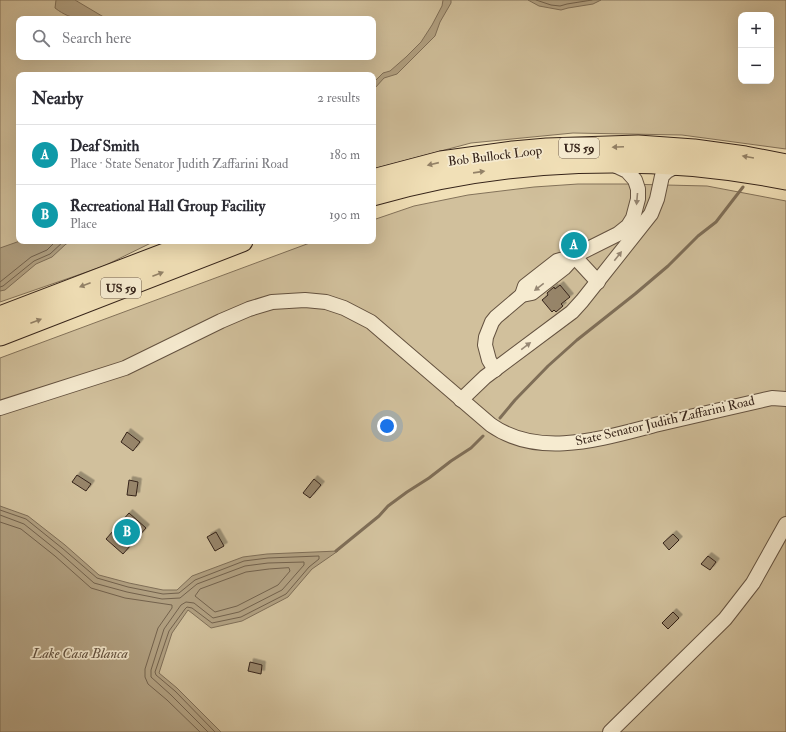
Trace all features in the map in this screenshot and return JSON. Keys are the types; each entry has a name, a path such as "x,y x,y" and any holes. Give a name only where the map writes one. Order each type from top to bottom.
{"highway":[{"name":"Bob Bullock Loop","path":"376,179 441,162 477,156 569,148 638,146 694,150 746,157 786,165"},
{"name":"Bob Bullock Loop","path":"376,194 425,182 496,170 531,166 608,162 679,164 786,179"},
{"name":"US 59","path":"0,317 191,244"},
{"name":"US 59","path":"0,335 234,244"}],"street":[{"path":"495,370 489,360 486,349 486,337 488,329 496,317 522,295 532,293 564,268 574,256 618,234 628,226 633,218 638,199 636,180 627,171 608,162"},
{"path":"461,400 485,377 572,312 598,282 651,214 657,199 662,176 667,171 679,164"},
{"path":"574,256 598,282"},
{"name":"State Senator Judith Zaffarini Road","path":"0,408 125,368 248,309 272,302 306,300 326,302 344,308 371,322 385,332 491,425 506,435 535,442 554,444 598,439 772,398 786,399"},
{"path":"610,732 721,623 735,607 753,583 786,524"}],"shaded area":[{"path":"0,0 786,0 786,149 682,135 573,133 471,143 376,168 376,72 16,72 16,244 149,244 104,266 0,302"},
{"path":"578,184 707,186 786,201 786,732 0,732 0,358 307,244 376,244 376,219 414,206 468,195 534,187"}],"water":[{"path":"56,0 75,0 102,16 68,16 55,8"},
{"path":"443,0 451,0 451,3 440,22 435,36 397,74 384,78 376,87 376,80 383,73 390,71 421,42 442,6"},
{"path":"528,0 601,0 593,4 561,10 539,6"},
{"path":"16,242 16,244 66,244 52,257 36,264 5,290 0,291 0,248"},
{"name":"Lake Casa Blanca","path":"0,506 28,516 65,545 99,575 163,590 177,590 192,576 243,557 267,554 338,551 312,569 288,597 242,621 211,628 188,610 172,633 159,673 177,688 221,732 0,732"}],"building":[{"path":"560,285 570,297 561,304 563,306 556,312 554,310 552,312 542,300 554,287 555,289"},
{"path":"127,432 140,442 133,451 121,442"},
{"path":"77,475 91,484 86,491 72,482"},
{"path":"314,479 321,485 310,498 303,493"},
{"path":"129,480 138,482 136,496 127,495"},
{"path":"129,513 146,528 123,554 106,539"},
{"path":"216,532 224,546 215,551 207,537"},
{"path":"673,534 679,540 669,550 663,543"},
{"path":"708,556 716,562 710,570 701,564"},
{"path":"673,612 679,618 668,629 662,623"},
{"path":"250,662 262,665 261,674 248,671"}],"waterway":[{"path":"500,418 548,366 577,340 668,266 698,236 716,222 743,187"},
{"path":"336,551 379,516 388,506 471,448 483,436"}],"place":[{"name":"Deaf Smith","path":"574,245"},
{"name":"Recreational Hall Group Facility","path":"127,532"}]}
